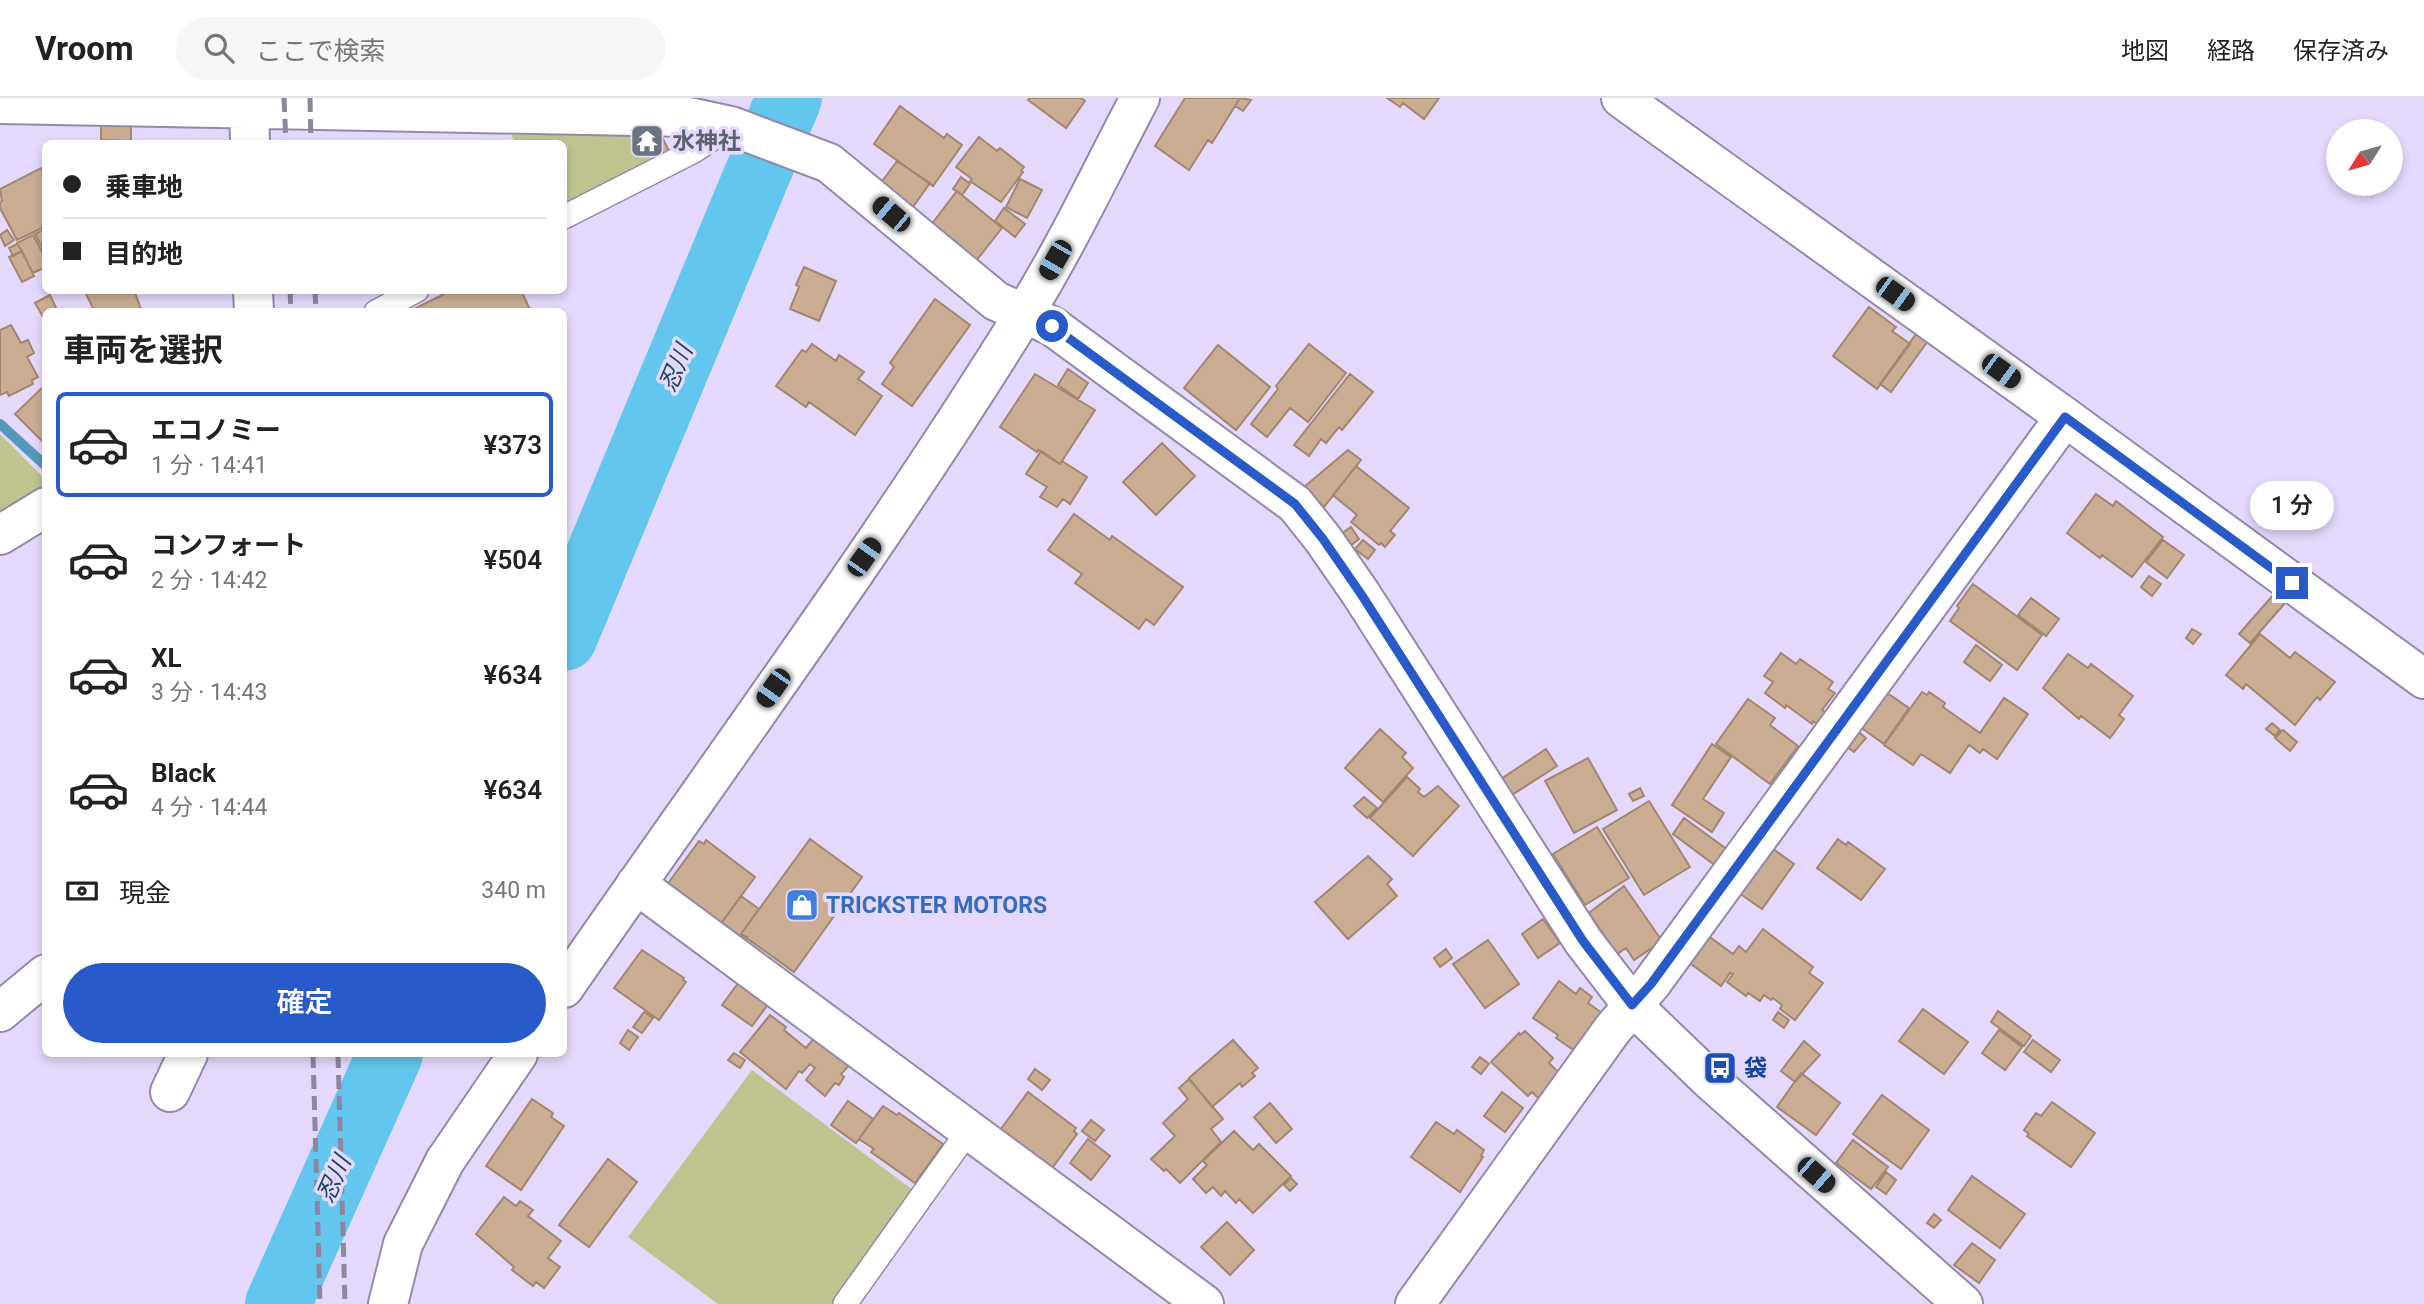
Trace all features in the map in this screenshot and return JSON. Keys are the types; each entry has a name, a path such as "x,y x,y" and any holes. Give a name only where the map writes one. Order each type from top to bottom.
{"street":[{"path":"567,984 872,547 1025,313 1140,98"},
{"path":"1621,98 2424,679"},
{"path":"0,104 249,117 687,108 829,163 996,301 1052,326 1295,504 1361,594 1583,941 1632,1005 1712,1082 1963,1304"},
{"path":"1415,1304 1612,1030 1651,984 2065,417"},
{"path":"0,535 42,509"},
{"path":"636,884 1204,1304"},
{"path":"0,1012 42,977"},
{"path":"170,1092 187,1057"},
{"path":"388,1304 403,1244 445,1161 516,1057"}],"lane":[{"path":"567,215 694,151 731,126"},
{"path":"384,308 410,294"},
{"path":"845,1304 969,1130"}],"green space":[{"path":"510,132 640,135 652,161 567,203 567,140 514,140"},
{"path":"0,434 42,476 42,497 0,523"},
{"path":"752,1070 917,1193 836,1304 718,1304 628,1237"}],"building":[{"path":"1081,98 1085,101 1066,128 1028,100"},
{"path":"1185,98 1240,98 1212,143 1208,140 1189,170 1155,146"},
{"path":"1240,98 1251,100 1243,111 1235,106"},
{"path":"1387,98 1439,98 1424,119 1403,103 1400,107"},
{"path":"900,106 944,138 947,134 962,145 933,186 874,144"},
{"path":"101,122 131,123 131,140 101,140"},
{"path":"979,137 997,151 1000,148 1024,167 1001,202 970,181 972,179 956,167"},
{"path":"663,139 669,151 659,156 653,143"},
{"path":"897,161 930,183 910,211 878,187"},
{"path":"41,168 42,228 17,240 0,208 0,189"},
{"path":"961,177 970,184 962,195 953,189"},
{"path":"1020,179 1042,190 1027,218 1006,207"},
{"path":"957,191 1002,228 976,261 931,225"},
{"path":"1004,208 1025,224 1015,237 995,221"},
{"path":"7,230 14,240 5,246 0,235"},
{"path":"42,231 42,247 35,234"},
{"path":"33,235 42,252 42,269 33,273 17,243"},
{"path":"17,244 22,251 13,256 9,248"},
{"path":"22,251 34,276 22,282 9,257"},
{"path":"804,267 836,281 819,321 790,309"},
{"path":"86,294 135,294 141,308 93,308"},
{"path":"444,294 523,294 529,308 416,308"},
{"path":"50,295 56,308 42,308 42,315 35,303"},
{"path":"935,299 970,325 912,406 882,384 894,367 890,363"},
{"path":"1869,307 1896,327 1892,331 1910,344 1877,389 1833,356"},
{"path":"11,325 21,343 28,340 34,353 27,357 38,377 32,380 33,384 9,396 7,392 0,395 0,330"},
{"path":"1919,330 1930,338 1891,392 1880,384"},
{"path":"812,344 836,361 839,355 864,372 858,379 882,396 855,435 809,402 806,407 776,386 802,350 806,352"},
{"path":"1309,344 1346,373 1308,422 1290,408 1267,437 1251,424"},
{"path":"1218,345 1270,387 1236,430 1184,388"},
{"path":"1068,369 1088,383 1078,399 1058,385"},
{"path":"1035,374 1095,410 1060,464 1000,427"},
{"path":"1350,374 1373,392 1342,430 1339,427 1326,443 1321,439 1309,456 1294,445"},
{"path":"42,388 42,441 15,414"},
{"path":"1162,443 1195,476 1156,515 1123,482"},
{"path":"1348,450 1361,460 1324,507 1304,487"},
{"path":"1041,451 1087,477 1070,504 1063,499 1057,507 1040,497 1047,487 1026,474"},
{"path":"1356,466 1409,508 1390,531 1395,535 1385,547 1351,522 1357,515 1333,495"},
{"path":"2096,494 2113,506 2116,501 2163,537 2132,577 2102,555 2100,558 2067,533"},
{"path":"1074,514 1110,540 1112,536 1183,587 1154,625 1146,619 1139,629 1075,583 1082,574 1048,550"},
{"path":"1351,527 1359,539 1350,546 1341,534"},
{"path":"1363,540 1375,550 1368,559 1355,549"},
{"path":"2163,540 2184,555 2167,578 2146,562"},
{"path":"2149,576 2161,584 2152,596 2141,587"},
{"path":"1973,584 2042,635 2017,670 1950,621"},
{"path":"2275,593 2286,602 2250,643 2239,634"},
{"path":"2031,598 2059,619 2046,636 2018,615"},
{"path":"2192,629 2201,634 2193,644 2186,638"},
{"path":"2260,634 2290,658 2295,652 2335,682 2320,700 2317,697 2295,725 2246,684 2243,689 2226,675"},
{"path":"1976,645 2002,665 1990,681 1964,662"},
{"path":"1781,653 1796,664 1800,659 1833,682 1828,689 1835,693 1822,710 1829,714 1820,726 1813,721 1812,724 1786,705 1785,708 1765,693 1773,682 1764,676"},
{"path":"2068,654 2088,668 2091,664 2133,696 2119,715 2124,719 2110,738 2081,716 2079,719 2043,688"},
{"path":"1880,688 1909,708 1884,744 1856,724"},
{"path":"1922,692 1927,695 1929,692 1945,703 1943,707 1980,733 2004,698 2028,714 1997,759 1983,749 1980,753 1969,745 1950,773 1921,754 1913,765 1884,745"},
{"path":"1748,699 1775,718 1770,725 1798,746 1770,784 1716,744"},
{"path":"2272,723 2280,730 2275,736 2266,729"},
{"path":"1849,724 1866,738 1854,752 1837,740"},
{"path":"1380,729 1406,753 1402,757 1413,768 1383,802 1345,768"},
{"path":"2283,730 2297,742 2290,751 2275,738"},
{"path":"1712,744 1731,757 1703,799 1724,813 1712,832 1672,805"},
{"path":"1546,749 1557,766 1512,795 1501,779"},
{"path":"1588,758 1617,810 1574,833 1545,781"},
{"path":"1407,777 1420,789 1418,792 1424,797 1438,786 1459,806 1413,856 1370,818"},
{"path":"1640,788 1644,796 1633,801 1629,794"},
{"path":"1364,797 1377,808 1367,818 1354,806"},
{"path":"1649,801 1690,867 1644,895 1603,829"},
{"path":"1684,818 1732,853 1720,869 1673,834"},
{"path":"1597,827 1629,878 1585,905 1553,854"},
{"path":"810,839 862,877 794,972 741,934"},
{"path":"1838,839 1846,845 1848,842 1885,869 1861,900 1817,868"},
{"path":"706,840 755,877 720,925 666,886 699,841 704,844"},
{"path":"1762,841 1794,864 1762,909 1732,888"},
{"path":"1368,856 1392,879 1387,884 1397,896 1348,939 1315,902"},
{"path":"1624,886 1662,941 1634,960 1626,948 1617,954 1589,913"},
{"path":"741,896 759,909 741,934 747,937 740,946 717,929"},
{"path":"1543,919 1560,943 1538,958 1522,934"},
{"path":"1763,929 1813,967 1809,973 1823,983 1795,1020 1780,1009 1782,1005 1773,998 1771,1000 1764,995 1760,1001 1748,993 1746,996 1727,982 1733,974 1730,973 1721,986 1687,961 1707,935 1733,954 1739,946 1746,952"},
{"path":"1488,940 1519,984 1485,1008 1453,964"},
{"path":"1446,949 1452,958 1440,967 1434,958"},
{"path":"642,950 686,982 659,1020 614,988"},
{"path":"1559,981 1576,994 1580,988 1592,997 1588,1003 1605,1015 1578,1053 1533,1018"},
{"path":"739,982 769,1003 752,1026 722,1005"},
{"path":"1923,1009 1968,1042 1944,1074 1899,1041"},
{"path":"1998,1011 2031,1036 2024,1046 1991,1022"},
{"path":"644,1012 653,1018 642,1033 633,1027"},
{"path":"1778,1012 1789,1020 1784,1028 1773,1020"},
{"path":"770,1015 806,1048 819,1032 854,1060 841,1074 844,1077 839,1085 835,1083 825,1096 806,1080 815,1068 810,1064 802,1073 799,1071 786,1089 740,1052"},
{"path":"628,1030 638,1037 629,1050 620,1043"},
{"path":"1999,1030 2022,1047 2005,1070 1982,1053"},
{"path":"1525,1031 1553,1058 1549,1063 1562,1076 1544,1104 1532,1092 1528,1096 1491,1062 1519,1033 1520,1035"},
{"path":"1233,1040 1258,1068 1252,1073 1255,1076 1242,1087 1240,1083 1212,1107 1189,1078"},
{"path":"2033,1040 2060,1060 2051,1072 2024,1052"},
{"path":"1804,1041 1820,1055 1795,1082 1781,1071"},
{"path":"734,1053 745,1060 740,1068 728,1060"},
{"path":"1480,1057 1489,1064 1481,1074 1472,1067"},
{"path":"1035,1069 1050,1080 1042,1090 1028,1079"},
{"path":"1801,1073 1840,1103 1816,1135 1777,1107"},
{"path":"1189,1079 1223,1119 1211,1129 1221,1142 1180,1183 1151,1159 1175,1136 1163,1123 1188,1099 1179,1088"},
{"path":"1028,1092 1076,1128 1074,1131 1077,1134 1050,1171 998,1133"},
{"path":"1502,1092 1523,1108 1505,1132 1484,1116"},
{"path":"1882,1095 1929,1130 1901,1169 1853,1134"},
{"path":"532,1099 553,1113 551,1117 564,1126 521,1190 486,1166"},
{"path":"848,1101 873,1119 856,1143 831,1125"},
{"path":"2052,1102 2095,1133 2071,1167 2027,1136 2029,1134 2024,1130 2036,1113 2041,1116"},
{"path":"1270,1103 1292,1129 1276,1143 1254,1117"},
{"path":"883,1106 897,1115 899,1113 943,1144 915,1183 871,1152 874,1149 859,1139"},
{"path":"1091,1120 1104,1130 1095,1141 1082,1131"},
{"path":"1436,1122 1454,1134 1457,1130 1484,1150 1481,1156 1483,1157 1460,1192 1411,1157"},
{"path":"1234,1131 1253,1150 1259,1144 1291,1176 1253,1213 1239,1199 1236,1203 1225,1191 1221,1196 1213,1187 1206,1193 1193,1179 1207,1165 1203,1161"},
{"path":"1088,1139 1110,1156 1091,1180 1070,1163"},
{"path":"1853,1140 1888,1167 1871,1189 1836,1163"},
{"path":"608,1159 637,1182 589,1247 559,1225"},
{"path":"1886,1172 1896,1180 1886,1194 1876,1187"},
{"path":"1972,1176 2025,1214 2000,1248 1948,1210"},
{"path":"1291,1178 1297,1184 1290,1191 1284,1185"},
{"path":"504,1197 516,1206 520,1201 533,1210 528,1216 561,1241 548,1258 560,1267 544,1288 536,1282 533,1286 512,1270 514,1267 476,1234"},
{"path":"1934,1214 1941,1220 1934,1228 1927,1223"},
{"path":"1227,1222 1254,1250 1230,1275 1201,1247"},
{"path":"1972,1243 1995,1260 1979,1283 1954,1265"}],"waterway":[{"name":"忍川","path":"567,631 789,98"},
{"path":"0,424 42,462"},
{"name":"忍川","path":"278,1304 389,1057"}],"railway":[{"path":"284,98 286,140"},
{"path":"310,98 311,140"},
{"path":"290,294 291,308"},
{"path":"315,294 316,308"},
{"path":"313,1057 320,1304"},
{"path":"338,1057 345,1304"}],"place":[{"name":"水神社","path":"647,141"},
{"name":"TRICKSTER MOTORS","path":"802,905"},
{"name":"袋","path":"1720,1068"}],"route":[{"path":"1052,326 1295,504 1361,594 1583,941 1632,1005 1651,984 2065,417 2292,583"}]}
